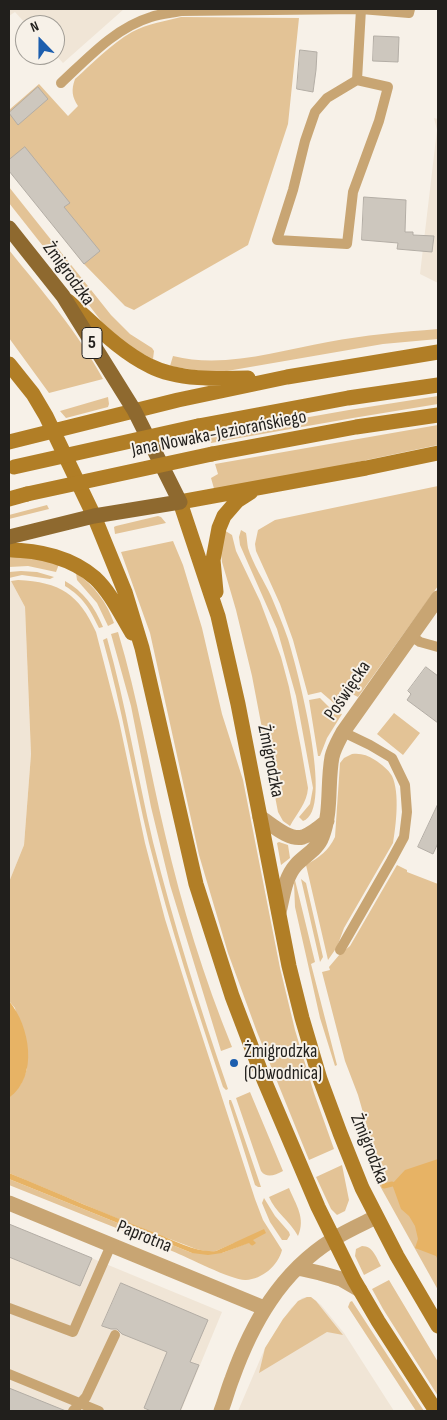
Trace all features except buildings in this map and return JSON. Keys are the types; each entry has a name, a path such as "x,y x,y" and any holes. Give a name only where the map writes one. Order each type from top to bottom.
{"main road":[{"name":"Żmigrodzka","path":"9,228 63,296 134,410 180,502 218,616 238,704 290,966 302,1018 320,1079 349,1156 376,1217 402,1266 438,1326"},
{"path":"63,296 128,352 157,369 211,379 288,377"},
{"path":"9,442 134,410 288,377 438,352"},
{"path":"9,364 33,394 54,431 94,516 125,592 142,648 196,884 232,996 264,1080 300,1167 333,1239 378,1321 436,1411"},
{"name":"Jana Nowaka-Jeziorańskiego","path":"11,468 198,426 348,398 438,384"},
{"name":"Jana Nowaka-Jeziorańskiego","path":"9,499 212,454 438,414"},
{"path":"9,537 94,516 258,488 438,453"},
{"path":"218,616 213,560 219,528 224,516 237,501 258,488"},
{"path":"9,550 26,550 46,554 76,566 95,578 104,588 142,648"}],"street":[{"name":"Poświęcka","path":"279,912 290,874 295,866 322,840 327,821 332,756 343,732 438,598"},
{"path":"260,817 283,832 297,838 309,834 327,821"},
{"name":"Paprotna","path":"9,1203 264,1308"},
{"path":"225,1410 232,1379 240,1357 264,1308 275,1292 320,1248 333,1239 376,1217"},
{"path":"298,1268 320,1272 341,1279 360,1290"}],"lane":[{"path":"357,80 361,9"},
{"path":"61,82 108,41 133,24 152,16 181,11 361,9 409,13 410,9"},
{"path":"357,80 388,87 379,121 352,192 347,244 277,240 315,112 327,98 357,80"},
{"path":"411,636 420,642 438,647"},
{"path":"340,950 404,837 407,812 405,785 392,758 343,732"},
{"path":"9,1308 73,1332 111,1244"},
{"path":"77,1407 86,1397 115,1335"},
{"path":"9,1374 77,1407 99,1411"}],"shaded area":[{"path":"9,9 124,9 65,61 65,15 18,15 15,12 9,16"},
{"path":"181,17 299,18 288,124 248,245 134,310 125,306 84,264 9,169 9,110 39,84 68,116 78,106 74,100 73,93 75,79 102,54 138,29"},
{"path":"434,118 438,119 438,283 420,274 437,130"},
{"path":"9,187 111,315 130,334 152,348 154,351 153,359 128,346 102,322 9,203"},
{"path":"9,250 71,328 103,379 49,393 9,338"},
{"path":"438,329 438,339 383,344 227,371 200,371 170,366 173,356 192,360 231,360 356,337"},
{"path":"438,396 438,404 211,443 210,437 202,439 201,436 349,410"},
{"path":"108,397 108,407 66,418 60,411"},
{"path":"438,425 438,445 215,492 211,478 218,474 215,464"},
{"path":"438,486 438,586 358,697 352,694 345,705 336,705 321,692 308,695 293,640 280,604 256,551 255,544 258,530 275,520"},
{"path":"47,505 49,509 9,519 9,515"},
{"path":"158,516 166,523 115,534 114,527 116,526"},
{"path":"224,530 232,535 236,551 260,601 281,657 289,687 308,788 304,803 290,826 283,821 278,812 252,676 222,562 221,553"},
{"path":"241,530 246,533 250,554 271,596 286,634 305,705 315,766 316,792 312,811 303,821 299,817 310,804 313,788 296,696 277,629 240,545 239,537"},
{"path":"173,541 183,565 202,628 222,714 243,780 280,968 295,1030 314,1093 334,1149 309,1160 257,1032 228,953 199,855 150,633 121,552"},
{"path":"34,557 59,564 56,572 28,566 9,567 9,558"},
{"path":"9,572 37,572 54,577 50,579 22,575 9,578"},
{"path":"76,573 100,595 114,623 108,626 97,603 77,580"},
{"path":"18,580 46,584 66,592 83,608 96,632 119,721 145,843 165,919 255,1199 263,1220 282,1250 273,1266 258,1277 246,1280 231,1277 152,1242 9,1185 9,1179 192,1253 222,1253 250,1242 252,1246 254,1242 253,1241 234,1243 209,1252 196,1249 128,1223 9,1173 9,1098 21,1084 27,1069 15,1008 9,1001 9,882 24,845 31,754 25,607 11,581"},
{"path":"11,581 25,607 31,754 24,845 9,882 9,582"},
{"path":"65,581 88,600 103,627 99,628 85,604 65,586"},
{"path":"118,632 132,682 159,809 179,888 203,969 232,1047 221,1051 170,885 151,807 131,706 111,634"},
{"path":"107,638 161,873 207,1028 228,1089 226,1090 223,1087 193,997 157,874 103,640"},
{"path":"320,698 332,710 342,714 327,738 320,756 318,756 309,700"},
{"path":"394,713 420,733 403,755 377,734"},
{"path":"352,754 361,754 372,758 392,776 397,800 395,827 393,843 344,928 337,947 328,960 306,865 323,853 335,837 340,763 344,758"},
{"path":"277,843 288,845 290,858 281,865"},
{"path":"397,865 407,870 407,872 438,884 438,1290 380,1186 374,1170 370,1137 358,1095 345,1061 322,972 330,970 329,967 350,946"},
{"path":"301,879 306,883 323,957 320,962"},
{"path":"295,880 315,962 311,964 337,1065 335,1066 320,1018 295,907"},
{"path":"9,1001 16,1011 26,1037 28,1064 25,1077 18,1089 9,1098"},
{"path":"250,1092 283,1171 274,1175 268,1176 261,1171 236,1098"},
{"path":"229,1100 231,1100 233,1105 261,1187 255,1185"},
{"path":"438,1159 438,1260 436,1256 415,1248 418,1239 415,1226 409,1216 401,1209 392,1184 405,1170"},
{"path":"342,1165 349,1200 345,1211 337,1215 331,1209 316,1177"},
{"path":"9,1173 101,1212 201,1250 216,1251 264,1229 266,1233 253,1240 256,1243 252,1246 249,1243 222,1253 208,1255 192,1253 9,1179"},
{"path":"289,1188 301,1217 298,1236 269,1197"},
{"path":"264,1198 275,1216 289,1232 290,1235 287,1240 282,1240 270,1222 262,1203"},
{"path":"9,1224 222,1312 181,1411 9,1411"},
{"path":"362,1246 372,1250 381,1266 364,1275 355,1256 356,1249"},
{"path":"389,1280 438,1362 438,1396 372,1289"},
{"path":"307,1297 321,1305 344,1333 394,1411 238,1411 265,1348 291,1308 302,1298"},
{"path":"311,1297 316,1301 343,1335 327,1332 259,1373 265,1348 283,1319 298,1301"},
{"path":"352,1301 424,1411 416,1411 348,1307"}],"waterway":[{"path":"384,1186 392,1184"}],"place":[{"name":"Żmigrodzka (Obwodnica)","path":"234,1063"}]}
